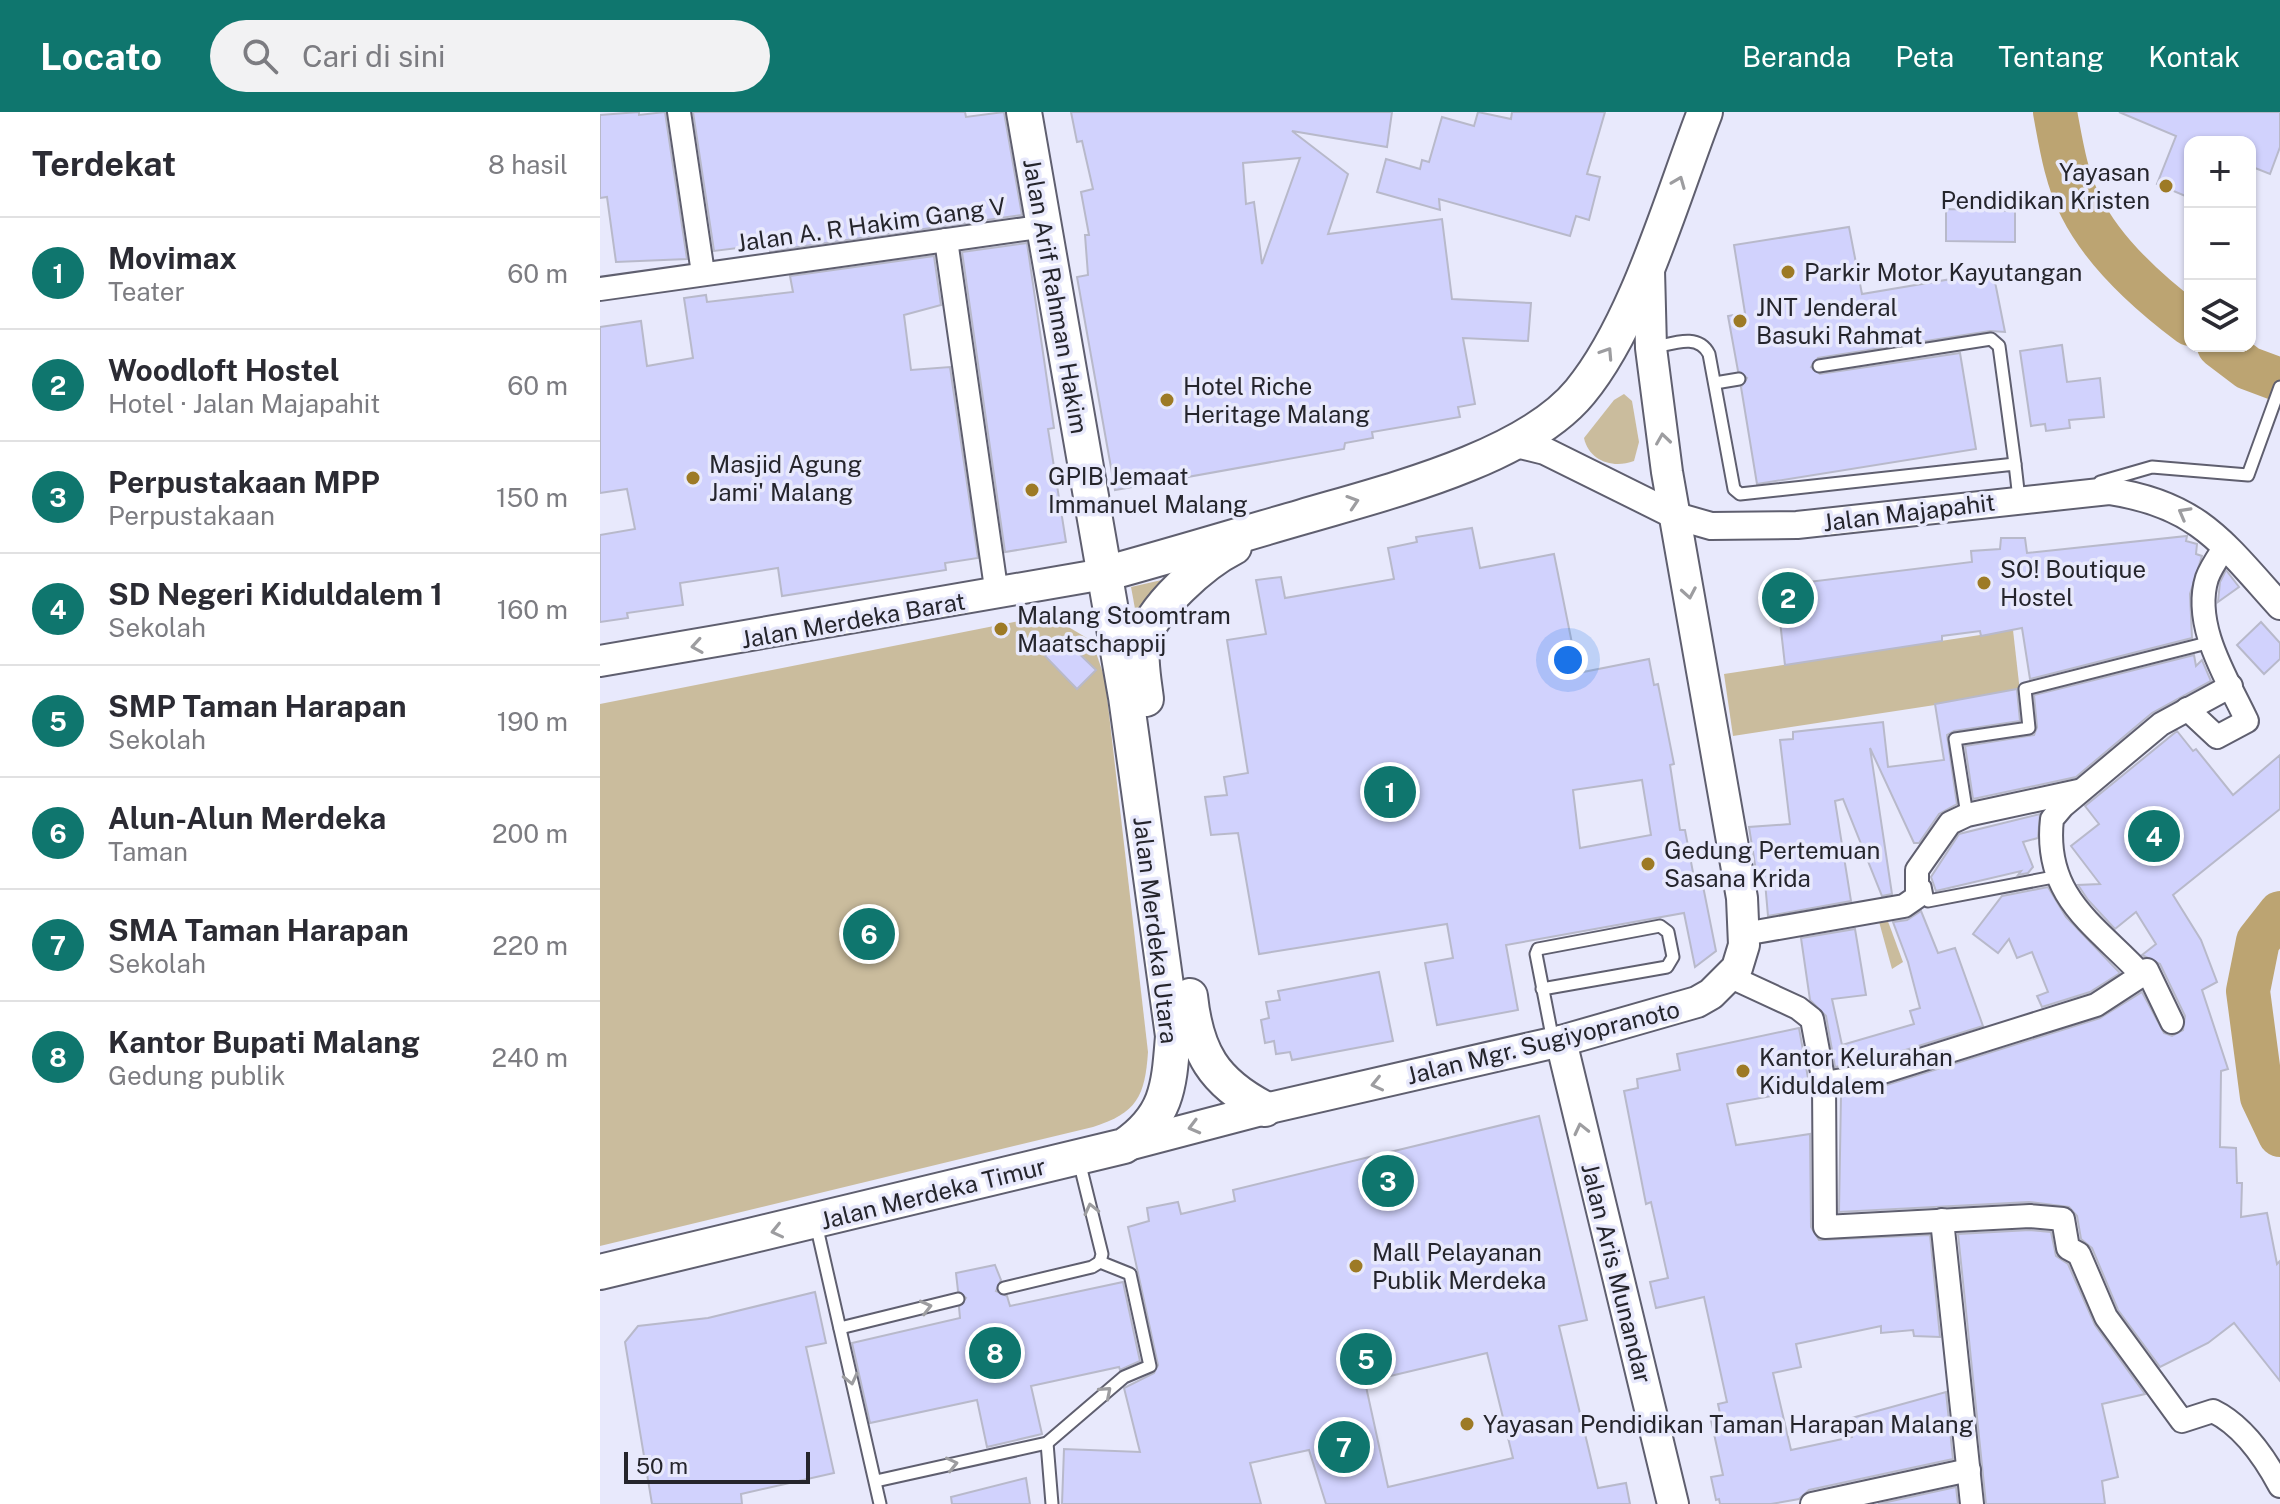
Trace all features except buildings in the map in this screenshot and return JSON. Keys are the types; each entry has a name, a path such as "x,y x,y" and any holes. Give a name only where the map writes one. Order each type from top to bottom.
{"main road":[{"name":"Jalan Arif Rahman Hakim","path":"1024,112 1104,574 1136,695"},
{"path":"1104,574 1278,524 1450,469 1512,443 1558,414 1579,393 1620,331 1705,112"},
{"path":"1651,252 1647,285 1651,348 1676,516 1742,898 1744,934 1737,968 1731,977"},
{"path":"1136,695 1142,644 1159,612 1198,572 1223,553 1278,524"},
{"name":"Jalan Merdeka Barat","path":"600,661 997,595 1104,574"},
{"name":"Jalan Merdeka Utara","path":"1136,695 1194,1033 1205,1057 1224,1081 1242,1097 1265,1109"},
{"name":"Jalan Merdeka Utara","path":"1124,1146 1146,1131 1162,1107 1170,1079 1173,1036 1136,695"},
{"name":"Jalan Mgr. Sugiyopranoto","path":"1265,1109 1557,1042 1677,1010 1711,994 1731,977"},
{"name":"Jalan Aris Munandar","path":"1557,1042 1673,1504"},
{"name":"Jalan Merdeka Timur","path":"600,1272 815,1222 1265,1109"}],"street":[{"path":"679,112 703,273"},
{"name":"Jalan A. R Hakim Gang V","path":"600,289 1046,226"},
{"path":"946,240 997,595"},
{"name":"Jalan Majapahit","path":"1512,443 1545,451 1676,516 1711,526 1746,528 2109,491 2140,496 2170,505 2196,519 2226,545 2280,606"},
{"path":"2187,709 2217,737 2247,721 2211,642 2204,593 2208,576 2226,545"},
{"path":"2142,975 2115,946 2089,926 2059,876 2052,841 2052,819 2161,724 2231,686"},
{"path":"1744,934 1904,906 1917,897 1920,866 1950,823 1967,815 2082,790"},
{"path":"1824,1083 1903,1067 2096,1005 2147,970 2172,1022"},
{"path":"1731,977 1798,1008 1812,1019 1824,1083 1825,1227 2030,1216 2063,1219 2068,1248 2082,1261 2106,1317 2182,1421 2213,1411 2222,1415 2256,1448 2280,1486"},
{"path":"1942,1220 1972,1504"},
{"path":"1812,1504 1969,1470"}],"lane":[{"path":"1819,366 1991,339 1999,346 2019,499"},
{"path":"1651,348 1695,340 1704,344 1715,383 1734,489 1745,496 2015,464"},
{"path":"1715,383 1739,379"},
{"path":"2057,495 2152,467 2248,475 2280,387"},
{"path":"1967,815 1955,739 2029,728 2025,689 2211,642"},
{"path":"1920,866 1928,901 2059,876"},
{"path":"1542,989 1667,967 1673,957 1667,929 1660,926 1540,947 1536,954 1542,989 1557,1042"},
{"path":"1004,1288 1092,1267 1100,1262 1102,1254 1078,1157"},
{"path":"815,1222 880,1504"},
{"path":"876,1481 1047,1443 1124,1377 1150,1366 1130,1274 1100,1262"},
{"path":"840,1328 958,1299"},
{"path":"1047,1443 1052,1504"}],"shaded area":[{"path":"1624,394 1632,401 1639,442 1634,461 1610,463 1596,457 1584,438 1614,400"},
{"path":"1166,579 1138,614 1136,614 1131,587"},
{"path":"1040,617 1055,619 1092,641 1105,679 1148,1052 1144,1080 1136,1101 1120,1116 1093,1127 600,1246 600,704"},
{"path":"2013,630 2020,692 1733,736 1724,674"},
{"path":"1886,916 1903,962 1892,969 1878,918"}],"waterway":[{"path":"2055,112 2071,184 2091,224 2129,272 2184,319"},
{"path":"2227,352 2248,368 2280,380"},
{"path":"2280,913 2258,941 2248,991 2262,1097 2280,1135"}],"place":[{"name":"Yayasan Pendidikan Kristen","path":"2166,186"},
{"name":"Parkir Motor Kayutangan","path":"1788,272"},
{"name":"JNT Jenderal Basuki Rahmat","path":"1740,321"},
{"name":"Hotel Riche Heritage Malang","path":"1167,400"},
{"name":"Masjid Agung Jami' Malang","path":"693,478"},
{"name":"GPIB Jemaat Immanuel Malang","path":"1032,490"},
{"name":"SO! Boutique Hostel","path":"1984,583"},
{"name":"Woodloft Hostel","path":"1788,598"},
{"name":"Malang Stoomtram Maatschappij","path":"1001,629"},
{"name":"Movimax","path":"1390,792"},
{"name":"SD Negeri Kiduldalem 1","path":"2154,836"},
{"name":"Gedung Pertemuan Sasana Krida","path":"1648,864"},
{"name":"Alun-Alun Merdeka","path":"869,934"},
{"name":"Kantor Kelurahan Kiduldalem","path":"1743,1071"},
{"name":"Perpustakaan MPP","path":"1388,1181"},
{"name":"Mall Pelayanan Publik Merdeka","path":"1356,1266"},
{"name":"Kantor Bupati Malang","path":"995,1353"},
{"name":"SMP Taman Harapan","path":"1366,1359"},
{"name":"Yayasan Pendidikan Taman Harapan Malang","path":"1467,1424"},
{"name":"SMA Taman Harapan","path":"1344,1447"}]}
